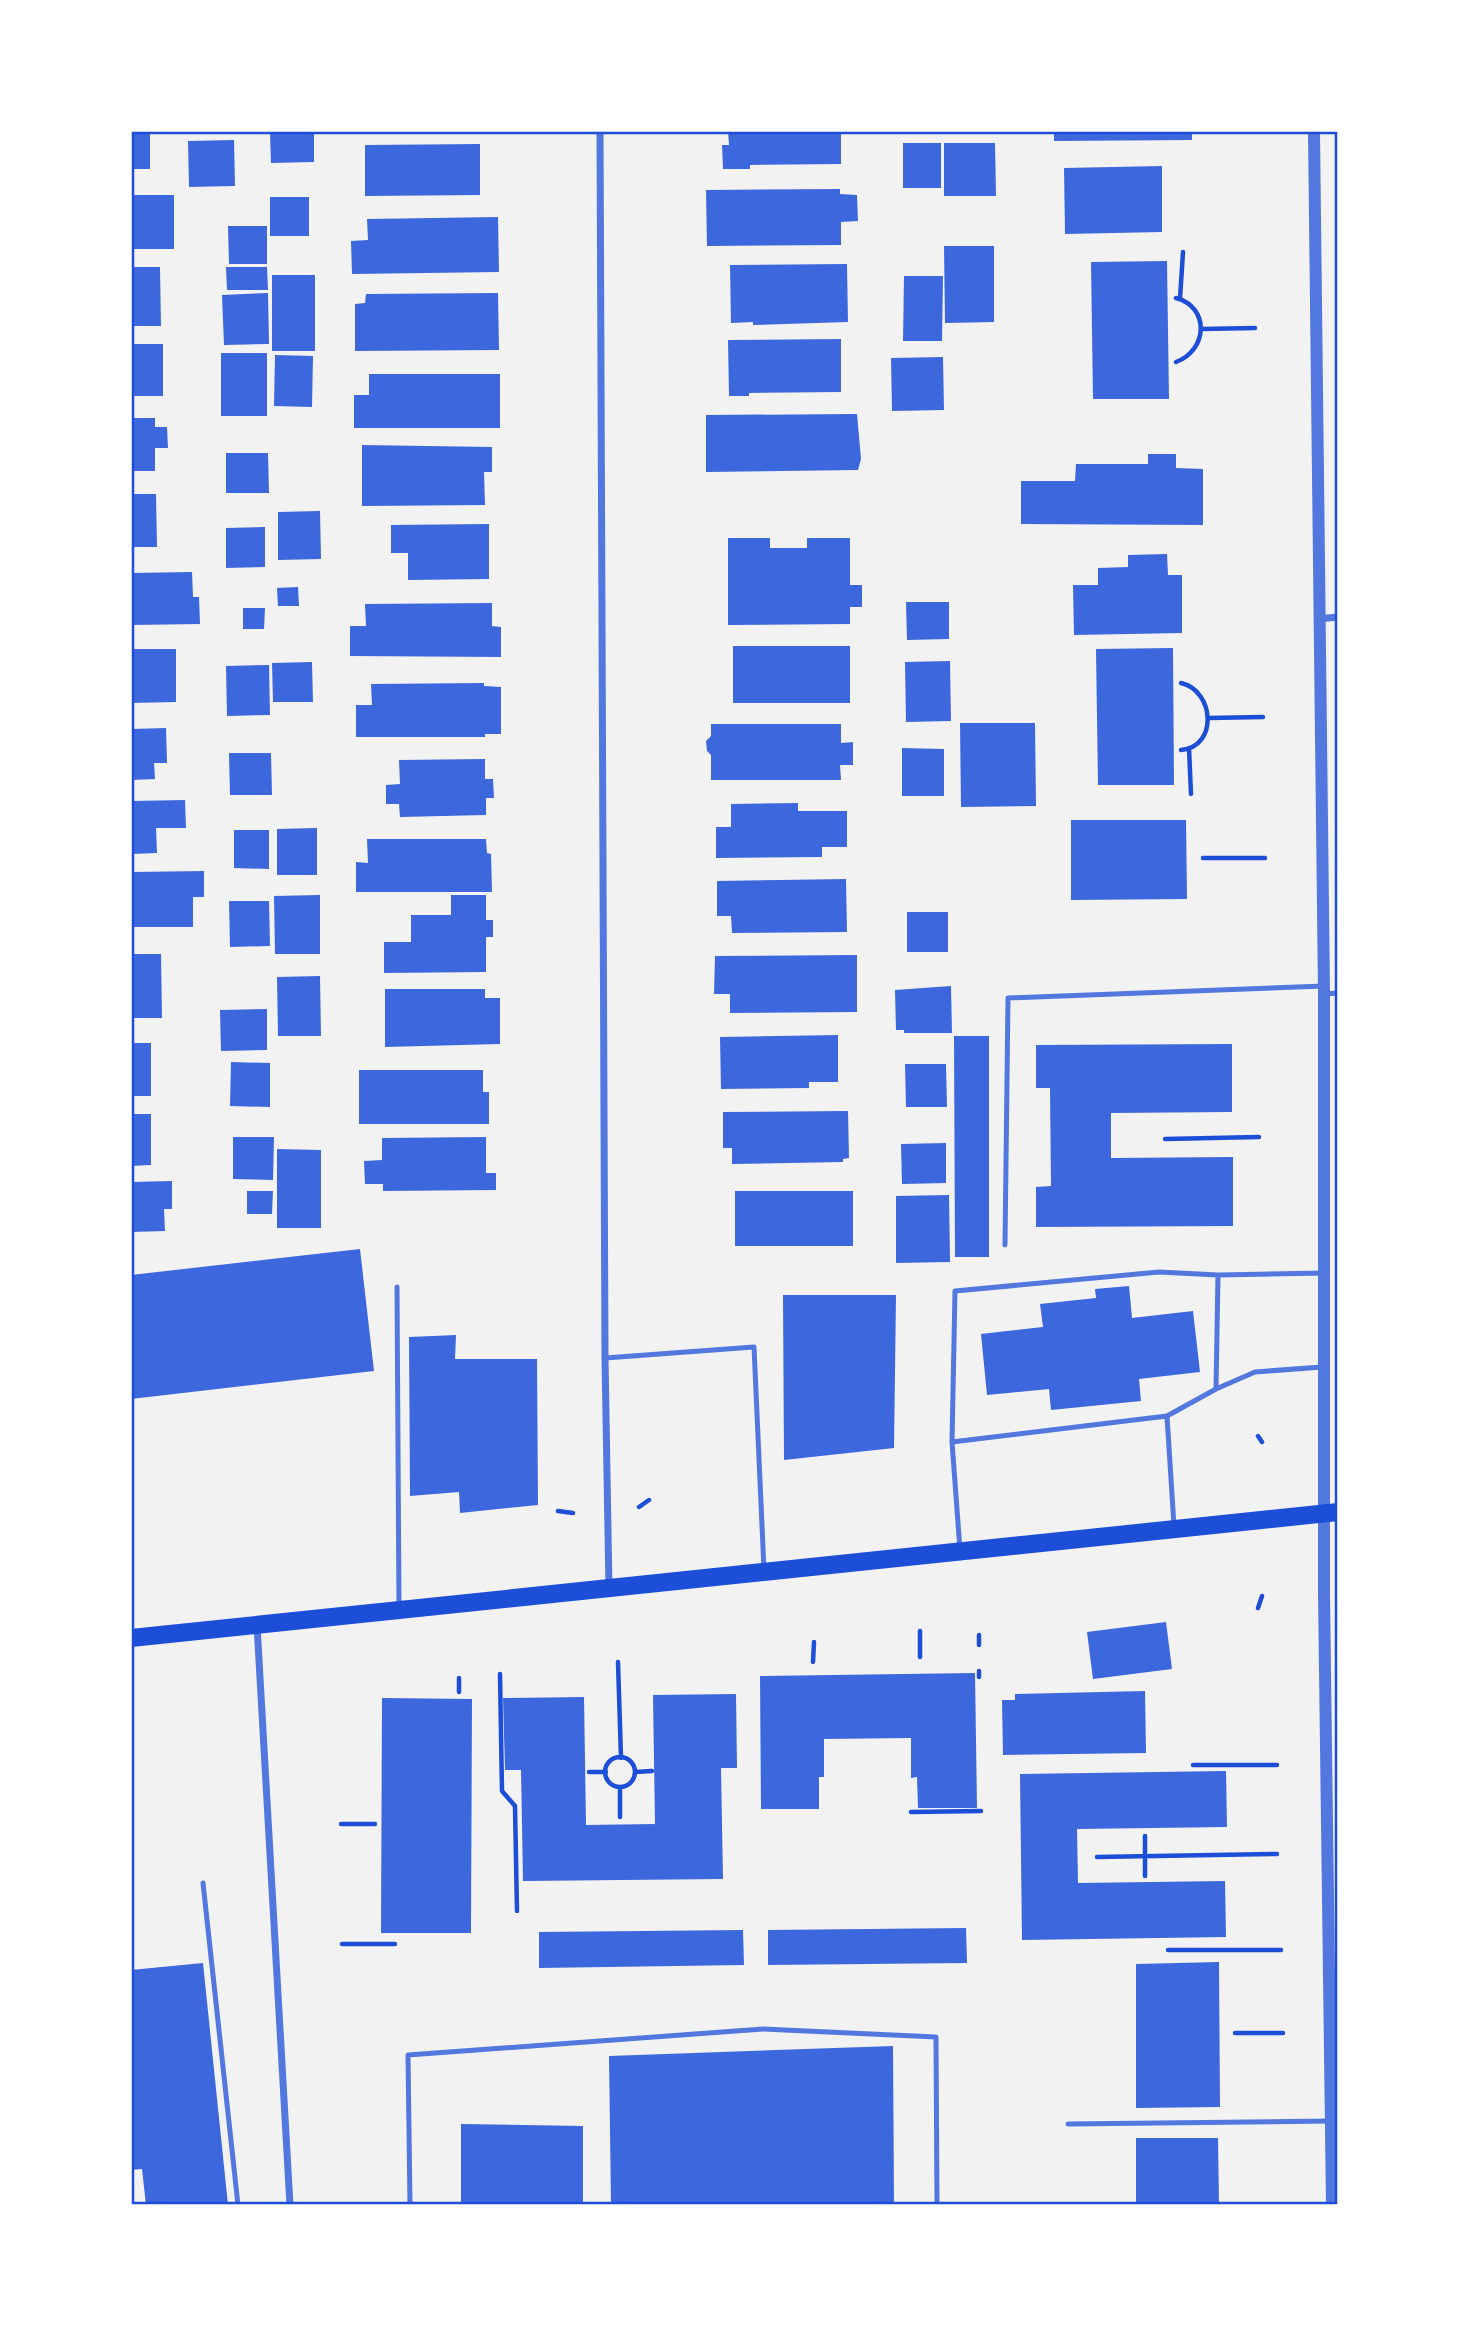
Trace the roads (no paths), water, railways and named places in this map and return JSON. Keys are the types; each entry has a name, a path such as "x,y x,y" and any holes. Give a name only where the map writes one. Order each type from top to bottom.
{"main road":[{"path":"131,1638 1331,1512"}],"street":[{"path":"600,131 605,1358 609,1589"},
{"path":"1314,131 1318,619 1329,991 1324,1367 1331,1512 1332,2205"},
{"path":"1318,619 1338,617"},
{"path":"257,1625 290,2205"}],"lane":[{"path":"1004,1245 1008,998 1329,991"},
{"path":"960,1552 952,1442 955,1291 1160,1272 1218,1275 1325,1273"},
{"path":"1216,1389 1218,1275"},
{"path":"397,1287 399,1611"},
{"path":"605,1358 754,1347 764,1573"},
{"path":"952,1442 1167,1416 1216,1389 1255,1373 1324,1367"},
{"path":"1167,1416 1174,1530"},
{"path":"203,1883 238,2205"},
{"path":"410,2205 408,2055 763,2029 936,2037 937,2205"},
{"path":"1069,2124 1331,2121"}]}
